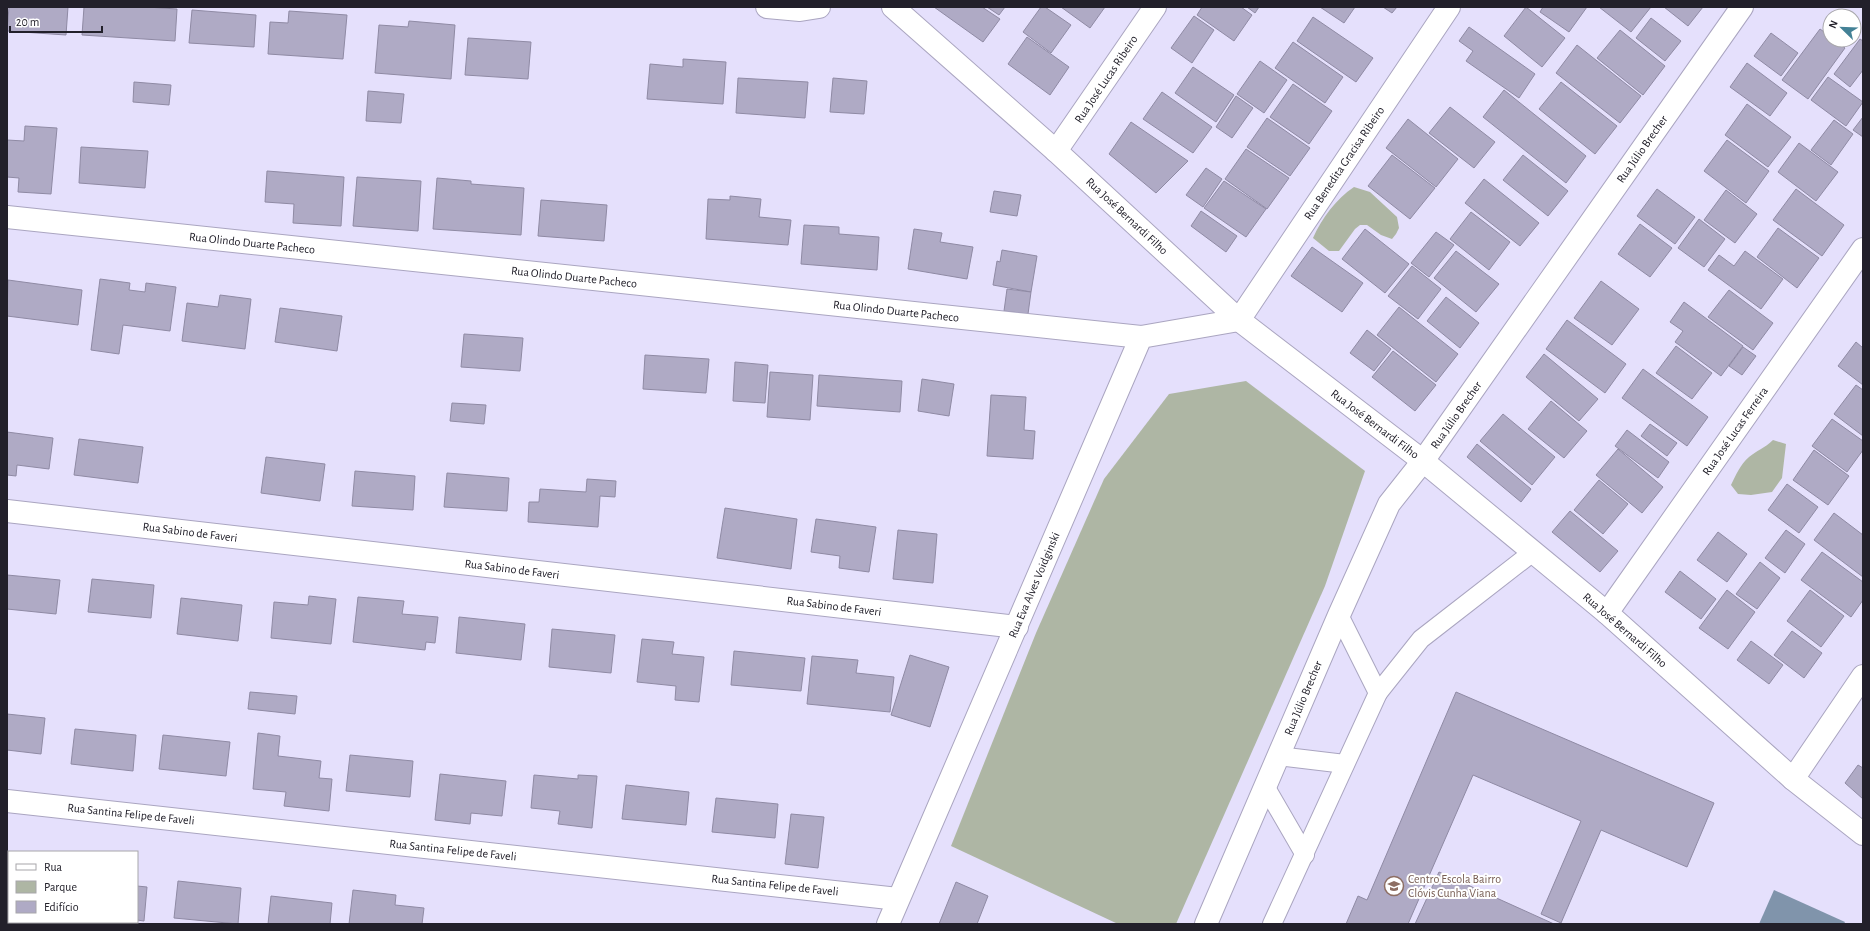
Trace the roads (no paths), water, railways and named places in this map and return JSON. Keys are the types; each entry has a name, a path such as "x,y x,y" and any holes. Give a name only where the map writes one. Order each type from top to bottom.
{"street":[{"path":"768,7 800,10 820,7"},
{"name":"Rua José Bernardi Filho","path":"893,7 1056,151 1239,320 1423,461 1607,613 1793,779 1863,834"},
{"name":"Rua José Lucas Ribeiro","path":"1056,151 1155,7"},
{"name":"Rua Benedita Gracisa Ribeiro","path":"1239,320 1450,7"},
{"name":"Rua Júlio Brecher","path":"1206,924 1339,615 1389,504 1423,461 1742,7"},
{"name":"Rua Olindo Duarte Pacheco","path":"7,217 1141,337"},
{"name":"Rua José Lucas Ferreira","path":"1607,613 1863,249"},
{"path":"1141,337 1239,320"},
{"name":"Rua Eva Alves Voidginski","path":"888,924 1141,337"},
{"name":"Rua Sabino de Faveri","path":"7,510 1017,627"},
{"path":"1793,779 1863,676"},
{"name":"Rua Santina Felipe de Faveli","path":"7,801 898,899"}],"lane":[{"path":"1272,924 1305,855 1378,693 1421,639 1533,552"},
{"path":"1339,615 1378,693"},
{"path":"1278,756 1345,764"},
{"path":"1265,786 1305,855"}],"water":[{"path":"1774,890 1845,922 1844,924 1759,924"}],"place":[{"name":"Centro Escola Bairro Clóvis Cunha Viana","path":"1394,886"}]}
